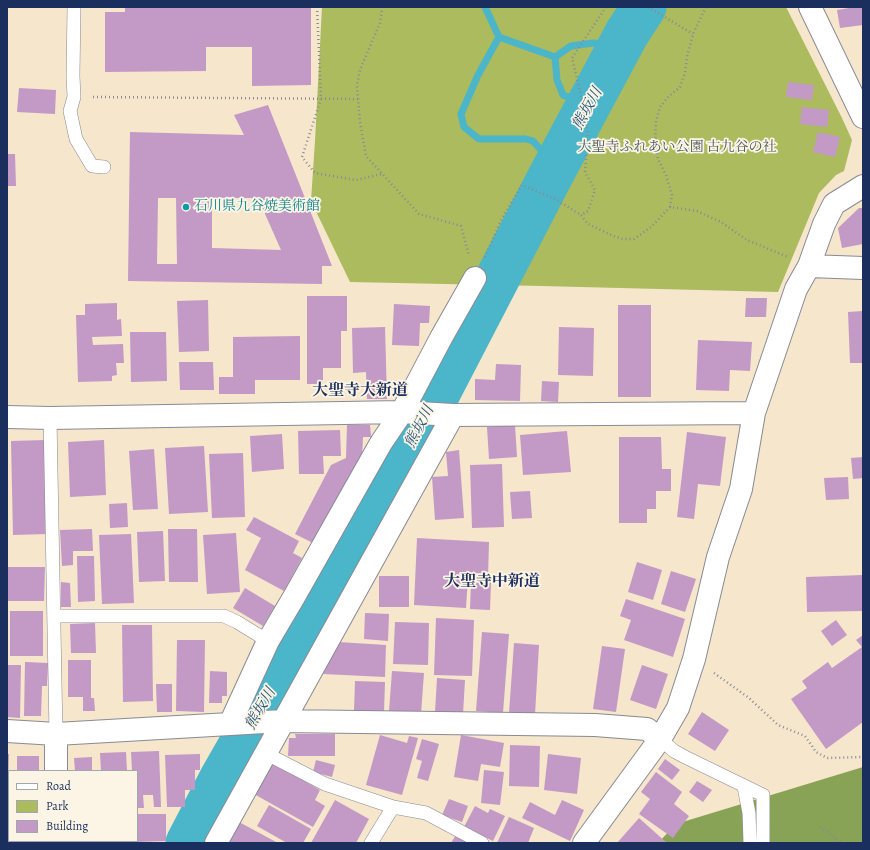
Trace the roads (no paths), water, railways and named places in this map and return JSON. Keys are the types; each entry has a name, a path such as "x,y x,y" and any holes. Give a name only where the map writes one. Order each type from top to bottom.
{"street":[{"path":"810,7 863,117"},
{"path":"584,843 660,739 678,708 694,659 718,557 742,489 754,413 796,289 809,266 824,224 834,204 863,186"},
{"path":"809,266 863,268"},
{"path":"230,724 268,641 381,443 402,412 475,278"},
{"path":"7,418 402,412 447,415 754,413"},
{"path":"216,843 265,753 275,722 447,415"},
{"path":"7,732 56,734 275,722 594,725 647,729 660,739"},
{"path":"56,734 56,770"}],"lane":[{"path":"74,7 74,97 70,111 76,139 92,166 104,167"},
{"path":"50,418 56,734"},
{"path":"54,616 224,616 237,622 268,641"},
{"path":"660,739 674,751 762,795 763,843"},
{"path":"265,753 325,784 393,807 426,813 482,843"},
{"path":"744,787 749,813 750,843"},
{"path":"370,843 393,807"}],"waterway":[{"path":"485,7 499,37 478,75 461,114 464,127 479,139 526,139 533,141 541,150 551,175"},
{"name":"熊坂川","path":"188,843 222,778 398,470 551,175 627,33 644,7"},
{"path":"499,37 555,57 571,46 593,43 608,45 619,49"},
{"path":"555,57 557,80 563,95 588,105"}],"place":[{"name":"石川県九谷焼美術館","path":"186,207"}],"district":[{"name":"大聖寺大新道","path":"360,391"},
{"name":"大聖寺中新道","path":"492,582"}],"park label":[{"name":"大聖寺ふれあい公園 古九谷の社","path":"677,148"}]}
